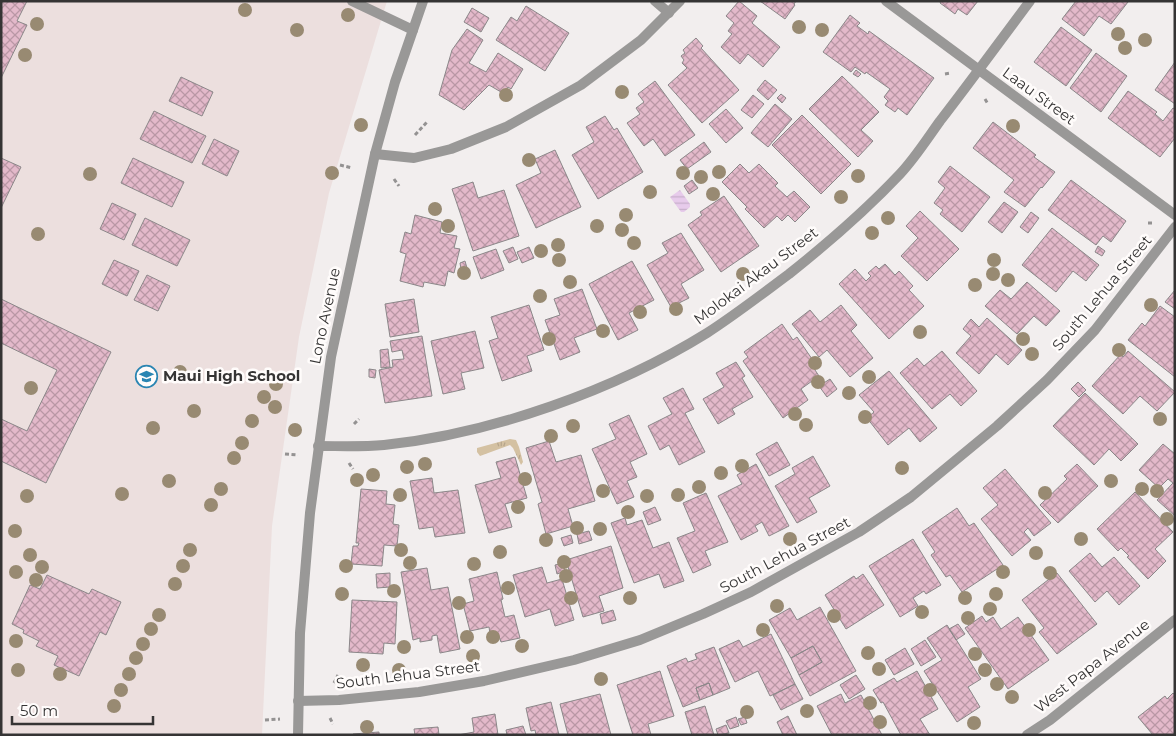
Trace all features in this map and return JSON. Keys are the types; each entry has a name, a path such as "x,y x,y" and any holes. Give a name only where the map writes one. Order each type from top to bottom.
{"street":[{"path":"352,1 413,30"},
{"name":"Lono Avenue","path":"298,735 300,634 318,446 330,357 375,154 395,82 423,1"},
{"path":"655,1 669,13"},
{"path":"375,154 414,158 451,148 506,127 581,85 641,40 680,1"},
{"name":"Laau Street","path":"886,1 979,72 1175,215"},
{"name":"Molokai Akau Street","path":"318,446 385,444 434,437 542,409 656,362 734,315 810,257 855,219 901,173 979,72 1030,1"},
{"name":"South Lehua Street","path":"298,701 339,700 420,692 484,681 574,660 640,640 751,592 859,532 911,497 997,426 1047,380 1095,330 1175,227"},
{"name":"West Papa Avenue","path":"1027,735 1050,720 1175,620"}],"path":[{"path":"945,74 951,73"},
{"path":"985,99 988,104"},
{"path":"415,135 427,122"},
{"path":"340,165 352,168"},
{"path":"394,179 400,186"},
{"path":"354,424 358,419"},
{"path":"285,454 298,455"},
{"path":"349,463 353,469"},
{"path":"334,683 338,675"},
{"path":"330,718 334,724"},
{"path":"265,720 280,719"}],"shaded area":[{"name":"Maui High School","path":"1,1 387,1 329,193 299,337 272,526 262,735 1,735"},
{"path":"680,190 690,204 690,207 684,212 681,212 670,197"}],"green space":[{"path":"510,439 516,440 519,447 523,462 521,465 510,445 480,456 477,452 477,448"}],"building":[{"path":"1,1 27,1 17,21 27,25 1,78"},
{"path":"739,1 757,16 752,23 780,47 763,67 748,54 740,64 721,47 732,34 728,31 734,23 726,16"},
{"path":"760,1 796,1 785,19"},
{"path":"941,1 978,1 967,15 958,9 955,14 940,3"},
{"path":"1076,1 1128,2 1111,24 1099,16 1084,36 1062,19"},
{"path":"526,6 569,33 545,71 496,40 511,17 517,21"},
{"path":"472,8 489,18 481,32 464,22"},
{"path":"850,15 860,23 857,26 868,34 869,31 934,78 907,115 898,108 895,112 885,105 888,101 884,97 890,89 866,72 865,74 855,67 851,72 823,52"},
{"path":"1061,27 1092,50 1066,86 1034,62"},
{"path":"467,29 483,40 469,63 486,72 498,53 523,69 511,89 508,87 505,92 502,90 501,92 489,85 464,110 439,95 452,50"},
{"path":"696,38 703,46 701,48 739,90 702,123 668,85 687,68 682,63 684,60 681,56 685,53 683,50"},
{"path":"1096,53 1127,76 1101,112 1070,88"},
{"path":"1175,62 1175,104 1155,90"},
{"path":"856,70 861,74 858,77 853,74"},
{"path":"842,76 879,112 861,130 873,141 858,157 809,109"},
{"path":"181,77 213,92 202,116 169,101"},
{"path":"765,80 777,90 768,100 757,90"},
{"path":"655,81 695,135 665,156 653,139 644,146 627,123 640,114 636,108 644,102 638,94"},
{"path":"1128,91 1157,112 1155,114 1163,121 1173,108 1175,109 1175,138 1160,157 1108,118"},
{"path":"781,94 786,98 782,103 777,98"},
{"path":"753,95 764,104 752,118 741,110"},
{"path":"775,104 792,119 768,147 751,133"},
{"path":"726,109 743,128 726,143 709,124"},
{"path":"154,111 206,136 192,163 140,139"},
{"path":"802,115 851,164 821,194 772,145"},
{"path":"605,116 614,130 617,128 643,172 598,199 572,155 594,142 586,127"},
{"path":"993,122 1036,155 1034,157 1055,172 1025,207 1004,192 1014,180 973,148"},
{"path":"214,139 239,151 227,176 202,164"},
{"path":"704,142 711,152 687,169 680,160"},
{"path":"555,150 581,207 536,228 516,185 541,173 535,159"},
{"path":"1,158 21,167 1,208"},
{"path":"133,158 184,182 172,207 121,183"},
{"path":"740,164 749,173 759,164 778,183 775,186 787,197 794,191 810,207 795,222 788,215 782,221 777,216 764,228 745,209 747,207 722,182"},
{"path":"950,166 990,197 962,232 940,214 943,210 934,203 945,188 938,182"},
{"path":"692,180 698,188 689,194 684,186"},
{"path":"1071,180 1126,221 1111,242 1103,236 1096,245 1048,210"},
{"path":"473,182 478,198 504,190 519,236 473,251 452,189"},
{"path":"724,196 759,246 721,272 688,225 702,215 700,212"},
{"path":"1004,202 1018,212 1002,233 988,222"},
{"path":"112,203 136,214 124,240 100,229"},
{"path":"920,211 959,249 927,281 901,256 918,238 906,226"},
{"path":"1031,212 1039,218 1028,233 1020,227"},
{"path":"415,215 442,222 440,233 457,236 454,248 460,249 454,273 448,271 445,286 424,282 423,287 400,281 406,254 400,252 405,232 411,234"},
{"path":"145,218 190,240 177,266 132,245"},
{"path":"1052,228 1099,265 1086,281 1073,271 1056,292 1022,265"},
{"path":"681,233 704,270 681,284 689,298 671,307 647,265 668,253 662,243"},
{"path":"1098,246 1105,251 1102,256 1095,252"},
{"path":"513,247 518,259 509,263 503,251"},
{"path":"529,247 534,258 522,263 517,252"},
{"path":"496,249 504,270 481,279 473,257"},
{"path":"114,260 139,271 127,296 102,284"},
{"path":"465,261 467,268 461,269 460,263"},
{"path":"632,261 654,300 629,313 638,330 618,340 589,284"},
{"path":"885,264 895,275 899,271 913,286 909,290 924,306 889,339 839,284 855,269 866,281 871,276 868,273 876,266 879,269"},
{"path":"147,275 170,286 158,311 134,300"},
{"path":"1027,282 1060,311 1046,326 1034,316 1017,334 985,306 1000,290 1011,299"},
{"path":"582,289 597,329 574,338 580,352 560,360 545,320 560,315 554,299"},
{"path":"1175,290 1175,309 1165,302"},
{"path":"1,299 111,352 46,483 1,461 1,419 27,431 57,370 1,343"},
{"path":"414,299 419,332 390,337 385,304"},
{"path":"529,305 544,350 527,356 532,371 502,381 489,341 498,338 491,317"},
{"path":"841,305 857,325 851,331 873,358 850,377 827,350 819,357 792,324 810,310 820,322"},
{"path":"1160,306 1175,317 1175,377 1128,340 1142,323 1145,326"},
{"path":"987,318 1022,350 1008,365 996,354 979,374 956,353 971,336 963,329 971,319 979,327"},
{"path":"782,324 793,340 797,337 812,359 809,361 819,376 801,389 808,400 783,418 743,361 748,357 744,352"},
{"path":"475,331 484,368 461,373 465,389 443,394 431,341"},
{"path":"422,336 432,396 385,403 379,370 393,367 392,360 404,359 402,350 392,352 390,341"},
{"path":"388,349 390,367 381,368 380,350"},
{"path":"942,351 977,391 961,406 950,394 932,409 900,373 917,358 924,366"},
{"path":"1128,351 1175,392 1157,411 1140,396 1123,414 1092,386 1121,354 1123,357"},
{"path":"736,362 745,376 742,378 753,397 732,409 735,414 718,424 703,399 724,387 716,373"},
{"path":"369,369 376,370 375,378 369,377"},
{"path":"889,371 937,428 920,442 909,428 888,445 867,418 874,412 859,395"},
{"path":"830,379 837,389 827,397 819,386"},
{"path":"1078,382 1086,390 1079,397 1071,389"},
{"path":"683,388 694,409 685,413 705,452 679,465 669,445 660,450 648,426 672,414 663,398"},
{"path":"1085,393 1138,444 1121,461 1109,449 1094,465 1053,426"},
{"path":"629,415 647,454 630,462 637,477 627,481 634,497 617,504 592,449 616,439 609,424"},
{"path":"549,441 556,462 581,455 595,501 568,509 573,526 546,534 538,504 542,502 526,448"},
{"path":"777,442 790,465 769,476 756,454"},
{"path":"1163,444 1175,454 1175,516 1157,500 1173,483 1168,479 1159,488 1139,470"},
{"path":"813,456 830,486 809,498 817,512 797,523 775,486 795,474 792,468"},
{"path":"515,457 527,498 505,504 512,527 489,533 475,485 501,478 496,462"},
{"path":"756,464 789,526 769,536 762,522 755,526 758,531 741,540 718,496 742,484 737,475"},
{"path":"1077,464 1098,486 1058,523 1040,505 1067,479 1064,476"},
{"path":"1005,469 1051,523 1034,536 1028,528 1024,532 1031,540 1012,556 981,519 998,505 983,488"},
{"path":"432,478 434,493 458,490 465,533 435,537 433,527 419,529 410,481"},
{"path":"361,489 387,491 386,504 395,505 393,524 399,525 397,546 384,545 382,566 351,564 353,546 358,546 359,543 356,543"},
{"path":"1135,492 1173,532 1155,549 1166,561 1148,579 1121,548 1118,551 1097,529"},
{"path":"706,493 728,542 705,551 711,565 693,573 677,538 695,531 683,503"},
{"path":"655,507 661,520 648,525 643,512"},
{"path":"957,508 969,526 974,523 1003,565 962,592 950,575 946,577 931,555 935,552 922,532"},
{"path":"625,518 627,525 642,520 653,548 669,542 684,581 664,588 659,574 634,583 611,523"},
{"path":"589,531 592,540 579,544 577,534"},
{"path":"571,535 573,543 564,546 561,538"},
{"path":"913,539 941,585 926,594 924,591 913,598 918,606 900,617 869,566"},
{"path":"611,546 623,588 599,596 604,611 583,617 566,560"},
{"path":"1090,553 1102,567 1114,557 1140,586 1119,605 1107,591 1095,602 1069,571"},
{"path":"563,563 565,571 557,574 555,565"},
{"path":"542,567 547,583 562,579 574,620 555,626 550,609 525,617 513,575"},
{"path":"427,568 431,590 448,587 460,649 440,653 437,635 432,636 432,640 420,642 420,638 413,640 401,572"},
{"path":"497,572 505,617 514,615 520,638 501,642 498,633 490,634 489,627 470,631 463,604 474,601 469,579"},
{"path":"390,573 390,587 377,588 376,574"},
{"path":"1057,573 1097,624 1057,654 1039,632 1044,628 1022,600"},
{"path":"863,574 884,605 846,629 825,595 854,576 856,579"},
{"path":"47,575 89,594 92,589 121,602 106,635 100,632 79,676 54,665 58,656 36,646 39,641 23,633 24,630 12,624 30,585 40,589"},
{"path":"352,600 397,602 395,644 384,643 383,654 349,652"},
{"path":"820,607 856,671 810,696 799,675 822,662 813,646 791,658 769,620 790,608 797,620"},
{"path":"613,610 616,620 602,624 600,614"},
{"path":"982,616 986,622 993,617 1001,629 1018,617 1049,660 1008,689 965,628"},
{"path":"958,624 965,634 956,640 949,629"},
{"path":"947,625 981,679 968,687 980,707 957,722 924,671 942,660 927,638"},
{"path":"771,634 795,684 770,696 758,671 735,682 719,649 739,640 743,647"},
{"path":"925,640 936,657 921,666 911,649"},
{"path":"813,646 822,662 799,675 791,658"},
{"path":"714,647 730,688 713,695 709,683 696,688 700,700 683,707 667,666 686,658 688,662 697,659 695,654"},
{"path":"905,648 914,664 894,675 885,660"},
{"path":"660,671 674,716 648,724 651,735 633,735 617,685"},
{"path":"917,671 938,709 920,719 930,735 901,735 883,702 881,703 873,690 894,678 897,682"},
{"path":"856,675 865,689 849,699 840,685"},
{"path":"709,683 713,695 700,700 696,688"},
{"path":"795,684 803,699 781,710 773,695"},
{"path":"1173,693 1175,695 1175,735 1153,735 1138,717 1165,696 1167,699"},
{"path":"600,694 611,735 568,735 560,704"},
{"path":"841,694 845,703 861,695 882,735 832,735 817,706"},
{"path":"551,702 559,735 536,735 535,730 531,731 526,708"},
{"path":"705,706 714,735 692,735 685,712"},
{"path":"495,714 498,735 458,735 474,732 472,718"},
{"path":"788,716 797,735 783,735 777,722"},
{"path":"736,717 739,726 730,729 726,721"},
{"path":"745,717 747,723 741,725 738,719"},
{"path":"726,725 729,733 718,735 716,729"},
{"path":"523,726 526,735 507,735 506,730"},
{"path":"438,727 439,735 415,735 414,729"},
{"path":"379,732 379,735 353,735 353,734"}],"place":[{"name":"Maui High School","path":"147,376"}]}
